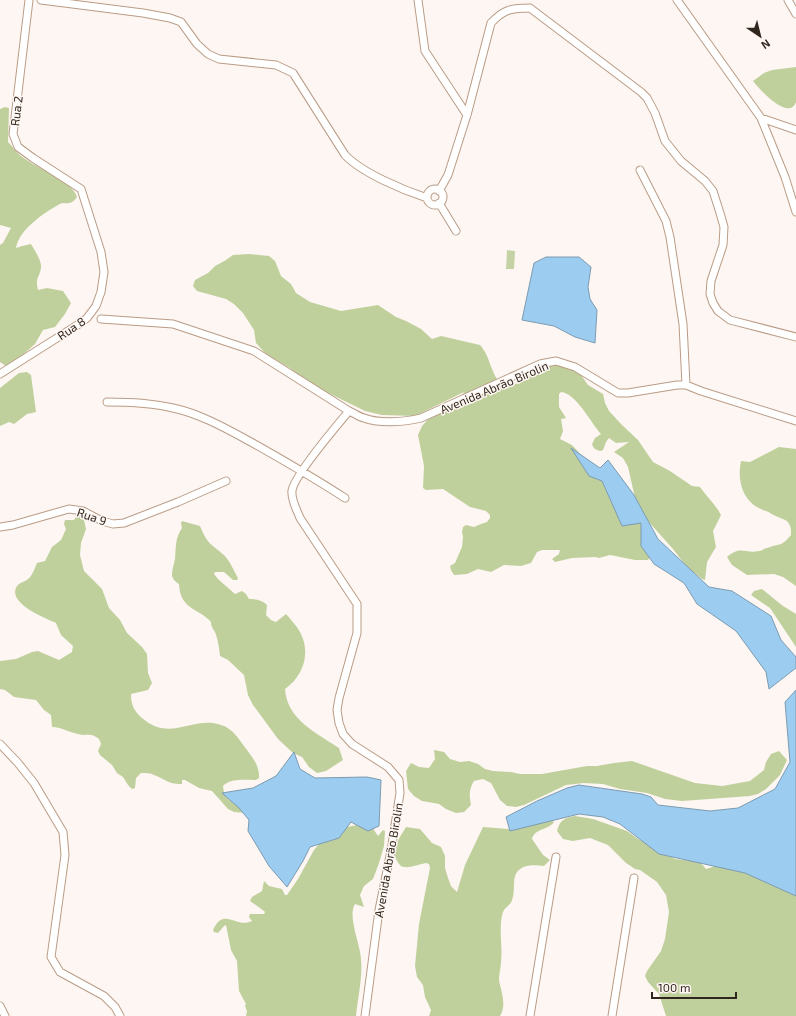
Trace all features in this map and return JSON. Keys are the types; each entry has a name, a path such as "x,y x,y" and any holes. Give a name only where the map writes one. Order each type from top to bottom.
{"street":[{"name":"Rua 2","path":"29,0 13,134 18,147 80,189"},
{"path":"41,0 143,13 170,18 181,22 197,44 208,54 218,59 276,66 293,73 345,155 353,163 414,194 427,198 432,204 439,203"},
{"path":"418,0 425,51 466,115"},
{"path":"677,0 762,118 785,177 796,212"},
{"path":"788,0 796,14"},
{"path":"439,190 448,176 492,23 502,13 514,8 530,8 642,92 655,113 665,141 681,161 706,181 713,191 724,228 723,245 711,281 710,294 718,311 730,320 796,337"},
{"path":"762,118 796,130"},
{"path":"640,170 666,221 670,237 683,324 686,385"},
{"name":"Rua 8","path":"0,374 79,324 87,318 96,306 101,292 104,272 101,252 80,189"},
{"path":"427,198 428,193 432,190 439,190"},
{"path":"439,190 442,197 439,203"},
{"path":"439,203 456,231"},
{"name":"Avenida Abrão Birolin","path":"101,319 173,324 254,351 349,411 363,418 377,421 412,420 421,418 540,364 556,361 574,366 618,393 686,385 796,421"},
{"path":"107,402 134,402 174,408 203,418 232,432 303,471 345,498"},
{"name":"Avenida Abrão Birolin","path":"349,411 295,482 292,490 300,518 357,604 357,633 339,698 339,724 343,734 352,744 388,767 399,780 400,793 392,851 378,910 365,1016"},
{"name":"Rua 9","path":"0,527 13,525 69,509 83,511 102,521 113,524 124,523 226,481"},
{"path":"0,744 34,783 63,832 65,855 51,957 60,972 104,996 115,1006 120,1016"},
{"path":"530,1016 556,857"},
{"path":"612,1016 634,878"},
{"path":"0,1006 5,1016"}],"green space":[{"path":"796,67 796,102 792,107 787,108 774,102 753,81 764,73 772,70"},
{"path":"5,107 9,108 8,142 21,156 61,179 74,191 77,197 72,202 62,203 34,221 22,234 18,241 16,248 31,244 39,259 41,268 37,280 38,290 47,288 63,291 71,303 55,327 43,330 35,344 17,360 6,366 0,362 0,245 3,243 11,228 0,225 0,109"},
{"path":"507,250 515,251 514,269 506,269"},
{"path":"249,254 269,256 275,261 281,276 291,284 296,293 310,302 341,311 378,305 396,317 421,329 432,339 441,336 480,345 487,356 497,379 506,388 535,372 555,364 561,364 579,372 588,385 603,394 609,411 638,440 653,462 670,471 692,486 700,487 719,511 721,515 713,531 716,547 707,562 705,580 686,566 647,520 651,556 648,560 635,560 610,555 599,558 572,558 555,562 552,559 559,554 560,550 542,550 537,552 531,563 521,566 504,565 491,572 478,569 467,574 454,575 450,566 455,563 462,547 463,527 466,525 474,527 487,522 490,515 486,511 470,507 443,489 426,490 423,488 424,466 418,435 422,426 431,416 460,398 464,392 415,416 382,415 365,411 308,383 290,368 266,354 256,343 254,330 243,313 234,304 226,299 197,291 193,286 195,280 208,273 215,266 233,255","holes":["561,392 567,394 578,403 601,434 595,438 592,444 595,449 600,451 603,450 609,438 616,443 629,442 614,452 623,458 628,467 636,502 585,459 572,445 560,439 563,431 561,419 566,418 559,407 559,394"]},
{"path":"27,372 31,375 36,412 27,414 14,424 9,422 0,426 0,388 19,373"},
{"path":"779,447 796,449 796,586 783,577 774,574 747,575 732,565 727,557 736,551 760,551 780,544 791,535 791,528 788,522 762,510 749,501 742,489 740,475 741,461 750,462"},
{"path":"78,514 84,520 86,529 81,543 80,555 84,571 102,589 109,608 120,620 127,633 142,647 147,654 148,673 152,683 148,690 131,694 132,705 142,718 153,725 162,728 172,729 200,723 210,723 221,725 233,732 252,756 259,774 259,778 256,780 234,781 226,783 223,786 227,798 233,803 244,808 246,813 234,812 228,809 212,791 199,788 185,780 182,780 182,784 174,784 151,774 141,773 136,778 135,788 132,789 123,777 117,773 112,765 100,755 98,751 101,744 98,738 93,735 83,735 52,727 51,715 44,710 36,700 14,697 5,690 0,689 0,661 16,659 38,651 59,660 72,652 73,646 61,635 56,623 28,609 17,598 15,592 18,585 31,576 37,563 45,561 52,547 61,540 66,529 64,524 65,520 74,520"},
{"path":"182,521 200,526 207,540 224,555 238,578 237,580 233,580 224,572 215,572 214,574 218,579 235,594 242,591 249,599 259,600 265,603 267,605 266,615 271,620 276,622 286,614 300,632 305,648 304,663 301,671 292,684 285,689 287,700 291,709 304,724 339,748 343,760 326,771 317,773 309,767 302,757 293,753 278,739 253,705 248,695 244,675 228,660 220,656 217,638 211,622 186,604 183,599 180,593 179,584 173,579 172,576 176,543 182,528"},
{"path":"762,589 783,606 796,614 796,647 770,608 751,595 754,591"},
{"path":"434,750 444,752 450,759 460,762 469,761 478,764 485,769 520,774 542,774 587,766 632,761 695,783 722,786 750,781 764,770 766,762 771,754 779,751 787,760 780,775 766,789 758,794 750,796 682,801 665,799 647,793 620,789 603,784 584,783 566,785 524,805 516,807 507,806 500,800 491,783 483,779 474,781 472,784 470,792 471,805 464,812 456,813 439,804 422,801 414,796 408,789 406,771 411,763 419,767 429,768 435,759"},
{"path":"575,816 593,819 627,831 638,839 675,859 700,862 706,869 722,864 796,886 796,1016 666,1016 659,994 648,982 645,976 661,951 665,939 669,912 666,895 657,882 640,870 635,869 626,863 608,845 590,838 573,841 563,839 557,831 561,822"},
{"path":"550,820 554,822 552,825 536,833 532,839 543,855 550,860 544,866 528,866 517,872 514,879 511,902 503,912 501,924 499,980 503,1007 500,1016 429,1016 431,1010 425,997 423,985 417,977 415,966 419,924 430,868 429,864 426,863 403,867 397,861 395,857 396,848 406,827 420,829 432,843 441,847 445,856 445,868 448,878 451,886 457,892 465,865 483,827 508,829 537,821"},
{"path":"362,824 372,827 378,836 383,830 385,831 384,846 373,879 364,886 360,895 364,907 355,904 353,909 353,921 361,960 356,1016 246,1016 246,1004 239,991 237,961 231,950 226,925 218,933 214,932 213,930 217,923 226,919 246,923 252,921 249,917 250,914 264,914 264,911 250,901 252,897 262,891 264,881 269,886 282,889 285,895 287,895 298,879 314,850 320,843 347,827"}],"water":[{"path":"546,257 579,257 591,267 588,287 590,299 597,310 595,343 575,337 554,326 522,320 534,263"},
{"path":"571,448 600,468 608,460 634,495 658,539 709,587 732,591 771,616 781,640 796,657 796,668 769,689 766,672 736,631 697,604 684,583 654,564 641,546 641,523 622,526 602,481 589,476"},
{"path":"796,690 796,896 745,873 659,854 620,824 603,817 579,814 510,831 506,817 537,801 567,788 579,785 642,794 651,797 658,805 710,811 738,808 775,789 790,762 785,702"},
{"path":"294,752 300,769 315,778 367,777 381,780 379,826 368,831 351,822 339,838 310,847 287,887 269,866 248,831 249,820 239,808 222,793 253,788 276,776"}]}
